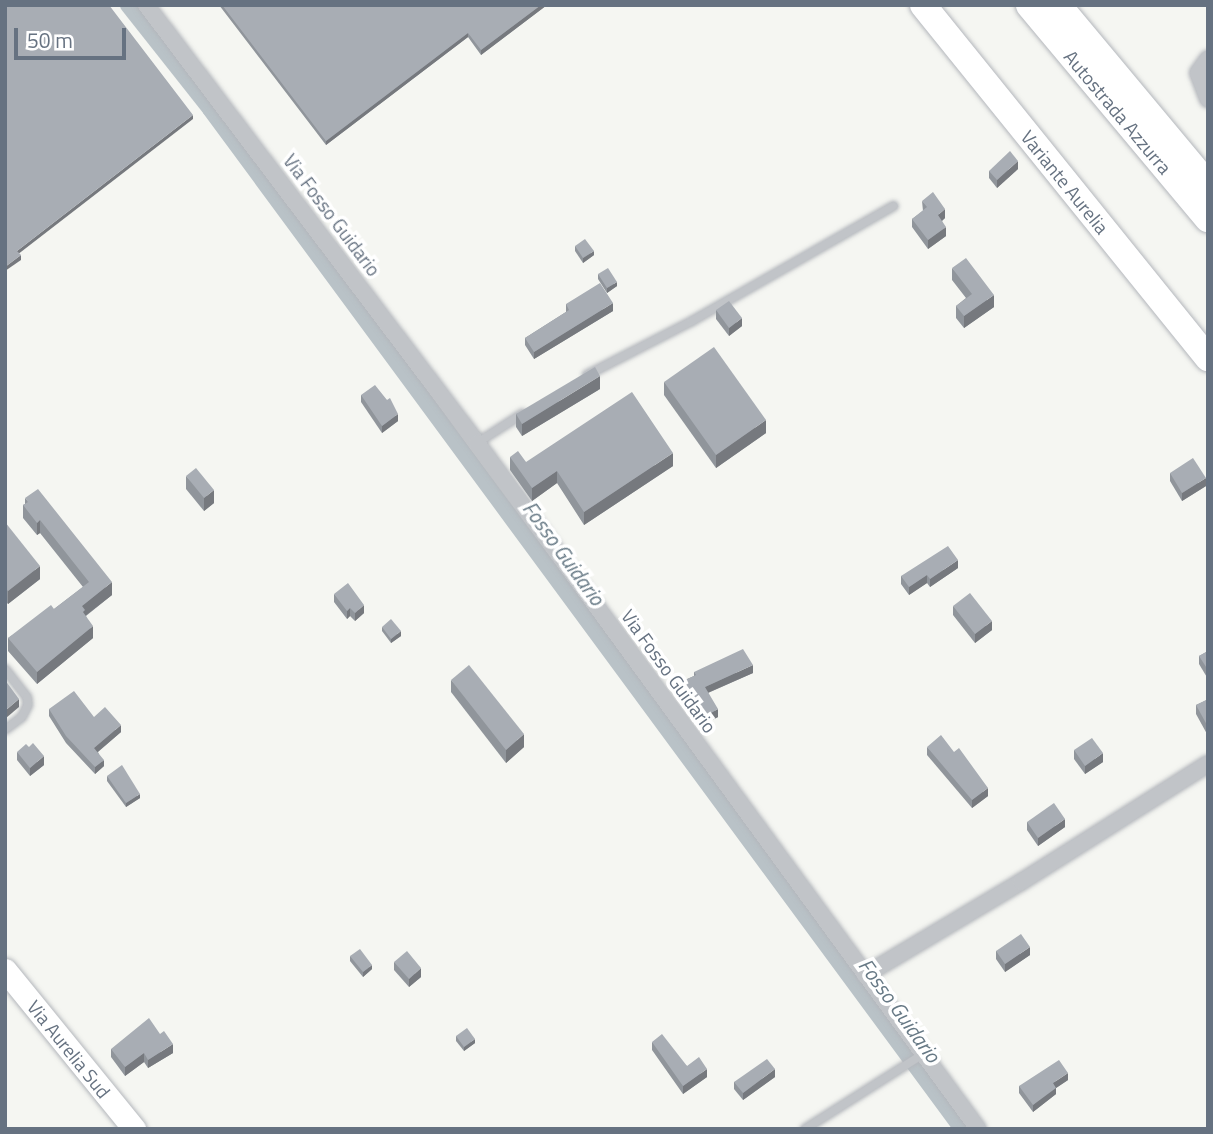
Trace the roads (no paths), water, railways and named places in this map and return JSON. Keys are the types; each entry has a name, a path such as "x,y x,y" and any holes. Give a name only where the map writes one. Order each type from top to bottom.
{"highway":[{"name":"Variante Aurelia","path":"923,5 1208,358"},
{"name":"Variante Aurelia","path":"945,5 1208,332"},
{"name":"Autostrada Azzurra","path":"1030,5 1208,218"},
{"name":"Autostrada Azzurra","path":"1057,5 1208,186"}],"main road":[{"name":"Via Aurelia Sud","path":"5,970 134,1129"}],"street":[{"name":"Via Fosso Guidario","path":"146,5 477,443 865,975 921,1056 978,1129"},
{"path":"1208,59 1198,74 1208,99"},
{"path":"865,975 1021,882 1208,764"}],"lane":[{"path":"581,379 692,321 721,302 894,206"},
{"path":"477,443 534,407"},
{"path":"5,669 27,697 28,705 22,717 5,730"},
{"path":"805,1129 921,1056"}],"waterway":[{"name":"Fosso Guidario","path":"128,5 210,109 962,1129"}]}
